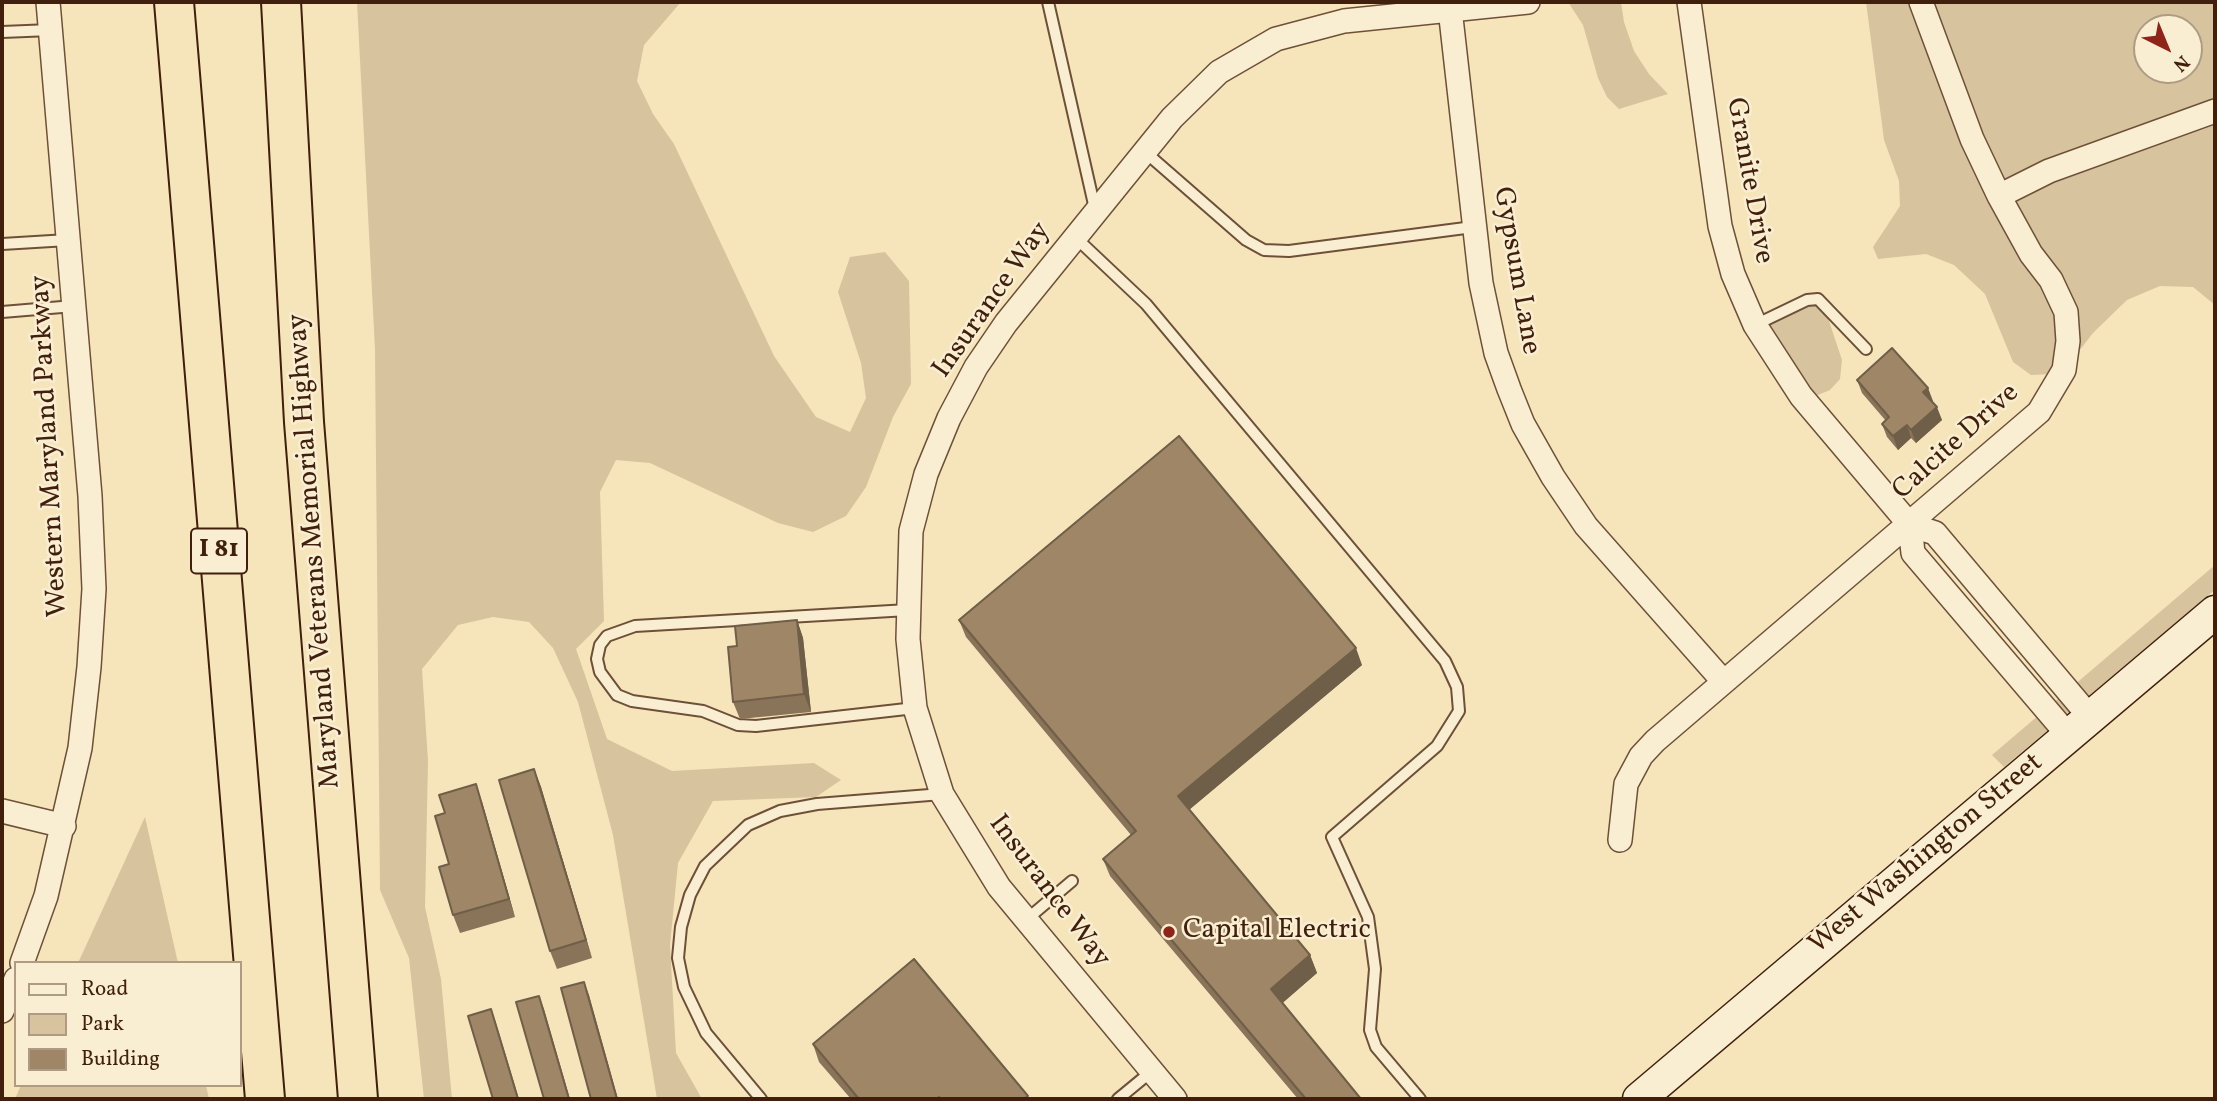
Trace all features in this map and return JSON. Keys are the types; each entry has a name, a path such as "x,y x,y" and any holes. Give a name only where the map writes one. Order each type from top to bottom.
{"highway":[{"name":"I 81","path":"174,2 265,1099"},
{"name":"Maryland Veterans Memorial Highway","path":"281,2 304,422 358,1099"}],"main road":[{"name":"West Washington Street","path":"1639,1099 2215,612"}],"street":[{"name":"Western Maryland Parkway","path":"23,961 46,896 64,826 81,734 94,589 90,496 48,2"},
{"name":"Insurance Way","path":"1175,1099 1027,920 972,847 942,794 915,708 908,610 911,531 926,474 948,418 976,368 1006,323 1172,118 1219,72 1276,39 1344,21 1528,2"},
{"name":"Granite Drive","path":"1689,2 1720,226 1733,274 1755,325 1801,396 1910,525 1935,533 2079,726"},
{"name":"Calcite Drive","path":"1620,840 1626,784 1641,756 1723,681 1910,525 2039,412 2064,370 2068,341 2066,312 2051,281 2031,254 1999,196 1972,139 1921,2"},
{"name":"Gypsum Lane","path":"1450,9 1473,227 1496,353 1523,424 1553,477 1586,526 1723,681"},
{"path":"1999,196 2049,171 2215,111"},
{"path":"2,811 64,826"},
{"path":"2,1011 14,984"}],"lane":[{"path":"1048,2 1096,209"},
{"path":"2,32 51,30"},
{"path":"1144,151 1245,240 1264,250 1289,251 1473,227"},
{"path":"1075,237 1146,304 1445,662 1457,687 1460,711 1437,746 1332,837 1368,917 1375,968 1370,1030 1376,1047 1420,1099"},
{"path":"2,244 68,240"},
{"path":"1755,325 1807,300 1818,299 1866,349"},
{"path":"2,312 74,306"},
{"path":"908,610 635,626 607,636 600,645 597,659 600,672 617,695 632,701 703,711 738,725 756,726 915,708"},
{"path":"761,1099 706,1033 684,987 678,958 681,927 690,895 705,866 748,825 780,811 817,804 942,794"},
{"path":"1027,920 1072,881"},
{"path":"1118,1099 1152,1071"}],"green space":[{"path":"357,2 681,2 644,45 637,81 653,114 674,144 774,356 816,417 850,432 866,398 861,363 838,292 850,257 885,252 909,281 911,384 893,417 866,487 846,516 813,532 778,523 650,463 616,460 600,492 604,621 576,649 607,739 672,771 814,763 841,780 816,797 713,801 678,863 670,945 676,1053 702,1099 657,1099 613,835 578,702 553,648 529,622 493,617 458,625 422,669 428,761 425,907 441,979 452,1099 424,1099 409,958 380,890 375,349"},
{"path":"1568,2 1621,2 1624,22 1634,51 1649,74 1668,94 1619,109 1607,97 1598,78 1583,25"},
{"path":"1866,2 2215,2 2215,305 2193,287 2160,286 2127,300 2093,333 2072,360 2051,374 2031,375 2013,362 1985,294 1954,265 1926,254 1878,259 1873,247 1900,206 1899,181 1884,140"},
{"path":"1822,300 1842,360 1840,379 1830,390 1818,395 1805,391 1762,316"},
{"path":"2215,565 2215,590 2004,767 1992,755"},
{"path":"145,817 178,961 79,961"},
{"path":"20,1087 206,1087 209,1099 15,1099"}],"building":[{"path":"1892,348 1928,388 1923,392 1937,407 1911,430 1907,425 1893,436 1882,424 1889,417 1857,380"},
{"path":"1179,436 1356,648 1178,796 1310,955 1271,989 1361,1099 1306,1099 1103,859 1136,831 959,620"},
{"path":"797,620 804,694 733,702 728,647 737,646 735,626"},
{"path":"534,769 586,940 550,951 499,780"},
{"path":"476,784 509,899 453,915 439,867 449,864 435,816 445,813 439,795"},
{"path":"914,959 1028,1096 1024,1099 859,1099 813,1044"},
{"path":"584,982 617,1099 591,1099 561,988"},
{"path":"539,996 569,1099 544,1099 516,1002"},
{"path":"491,1009 518,1099 493,1099 468,1016"}],"place":[{"name":"Capital Electric","path":"1169,932"}]}
